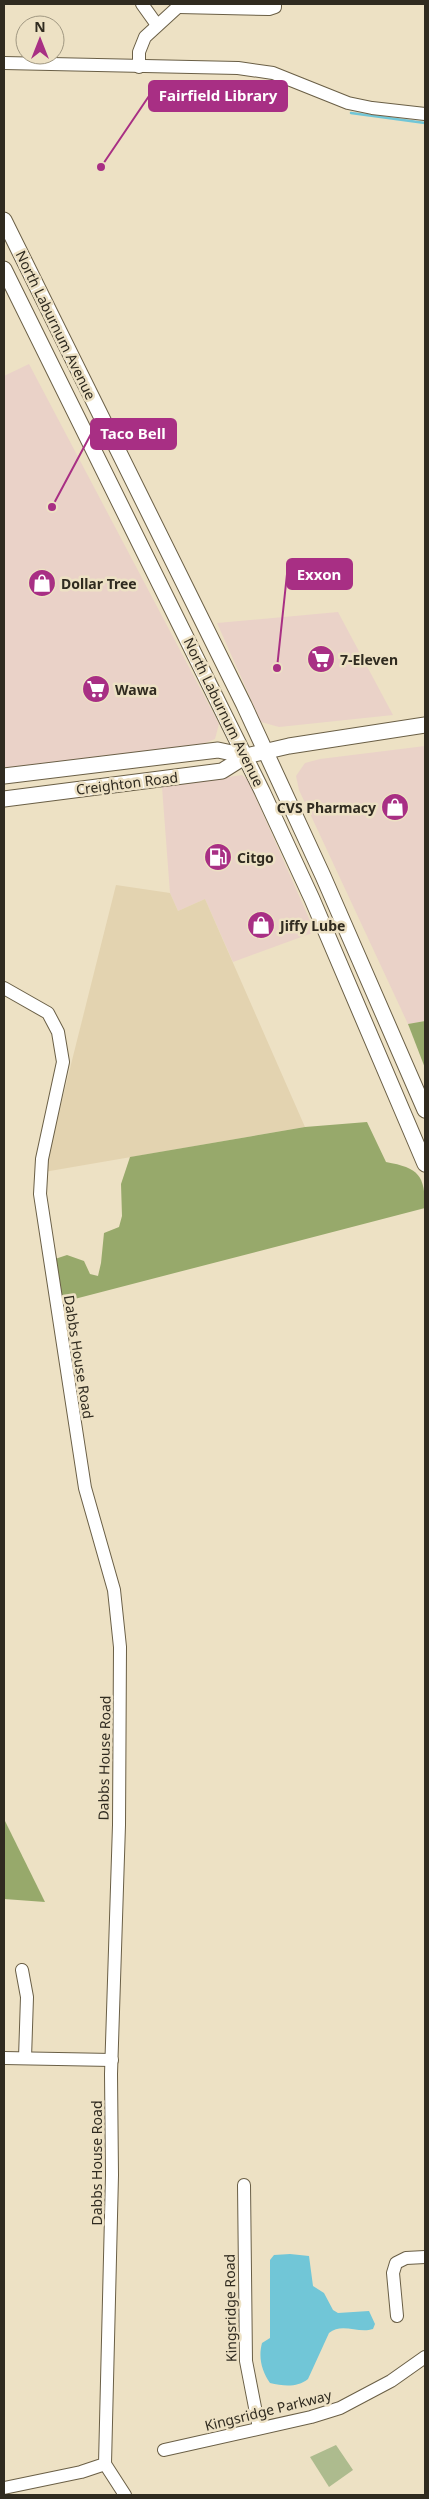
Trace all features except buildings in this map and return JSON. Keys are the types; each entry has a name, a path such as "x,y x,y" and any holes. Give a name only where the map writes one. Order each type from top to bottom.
{"main road":[{"name":"North Laburnum Avenue","path":"4,220 266,752 425,1110"},
{"name":"North Laburnum Avenue","path":"4,268 246,756 312,899 425,1164"},
{"name":"Creighton Road","path":"4,799 222,771 246,756 425,726"},
{"name":"Creighton Road","path":"4,776 218,750 246,756"}],"street":[{"path":"142,4 157,26"},
{"path":"139,67 142,44 145,37 180,5 269,9 275,7 275,4"},
{"path":"4,63 238,68 273,73 348,103 372,108 425,114"},
{"name":"Dabbs House Road","path":"4,988 48,1013 58,1032 63,1062 42,1159 40,1194 85,1488 110,1577 118,1614 120,1738 105,2464"},
{"path":"22,1970 27,1997 25,2058"},
{"path":"4,2058 112,2060"},
{"name":"Kingsridge Road","path":"244,2185 246,2361 259,2428"},
{"path":"397,2316 393,2273 396,2264 406,2258 425,2257"},
{"name":"Kingsridge Parkway","path":"164,2450 340,2408 391,2381 425,2357"},
{"path":"4,2488 80,2472 105,2464 125,2495"}],"shaded area":[{"path":"29,364 219,724 215,739 200,745 4,769 4,376"},
{"path":"338,612 393,715 279,727 261,722 217,623"},
{"path":"425,746 425,1021 408,1024 299,790 296,776 305,763 320,759"},
{"path":"242,775 248,780 315,932 233,962 205,899 178,911 170,893 162,787"},
{"path":"116,885 170,893 178,911 205,899 305,1127 44,1172"}],"green space":[{"path":"425,1021 425,1068 408,1024"},
{"path":"367,1122 386,1162 406,1167 418,1175 424,1188 425,1208 63,1302 55,1259 67,1255 84,1261 90,1274 98,1276 104,1233 119,1227 122,1216 121,1184 130,1157 305,1127"},
{"path":"4,1819 45,1902 4,1899"},
{"path":"336,2445 353,2470 329,2487 310,2457"}],"water":[{"path":"274,2255 309,2256 313,2286 324,2293 333,2310 338,2313 369,2311 375,2324 373,2329 339,2328 329,2333 308,2379 299,2384 285,2385 270,2383 263,2369 260,2354 262,2343 270,2338 270,2260"}],"waterway":[{"path":"351,113 425,123"}],"place":[{"name":"Fairfield Library","path":"101,167"},
{"name":"Taco Bell","path":"52,507"},
{"name":"Dollar Tree","path":"42,583"},
{"name":"7-Eleven","path":"321,659"},
{"name":"Exxon","path":"277,668"},
{"name":"Wawa","path":"96,689"},
{"name":"CVS Pharmacy","path":"395,807"},
{"name":"Citgo","path":"218,857"},
{"name":"Jiffy Lube","path":"261,925"}]}
